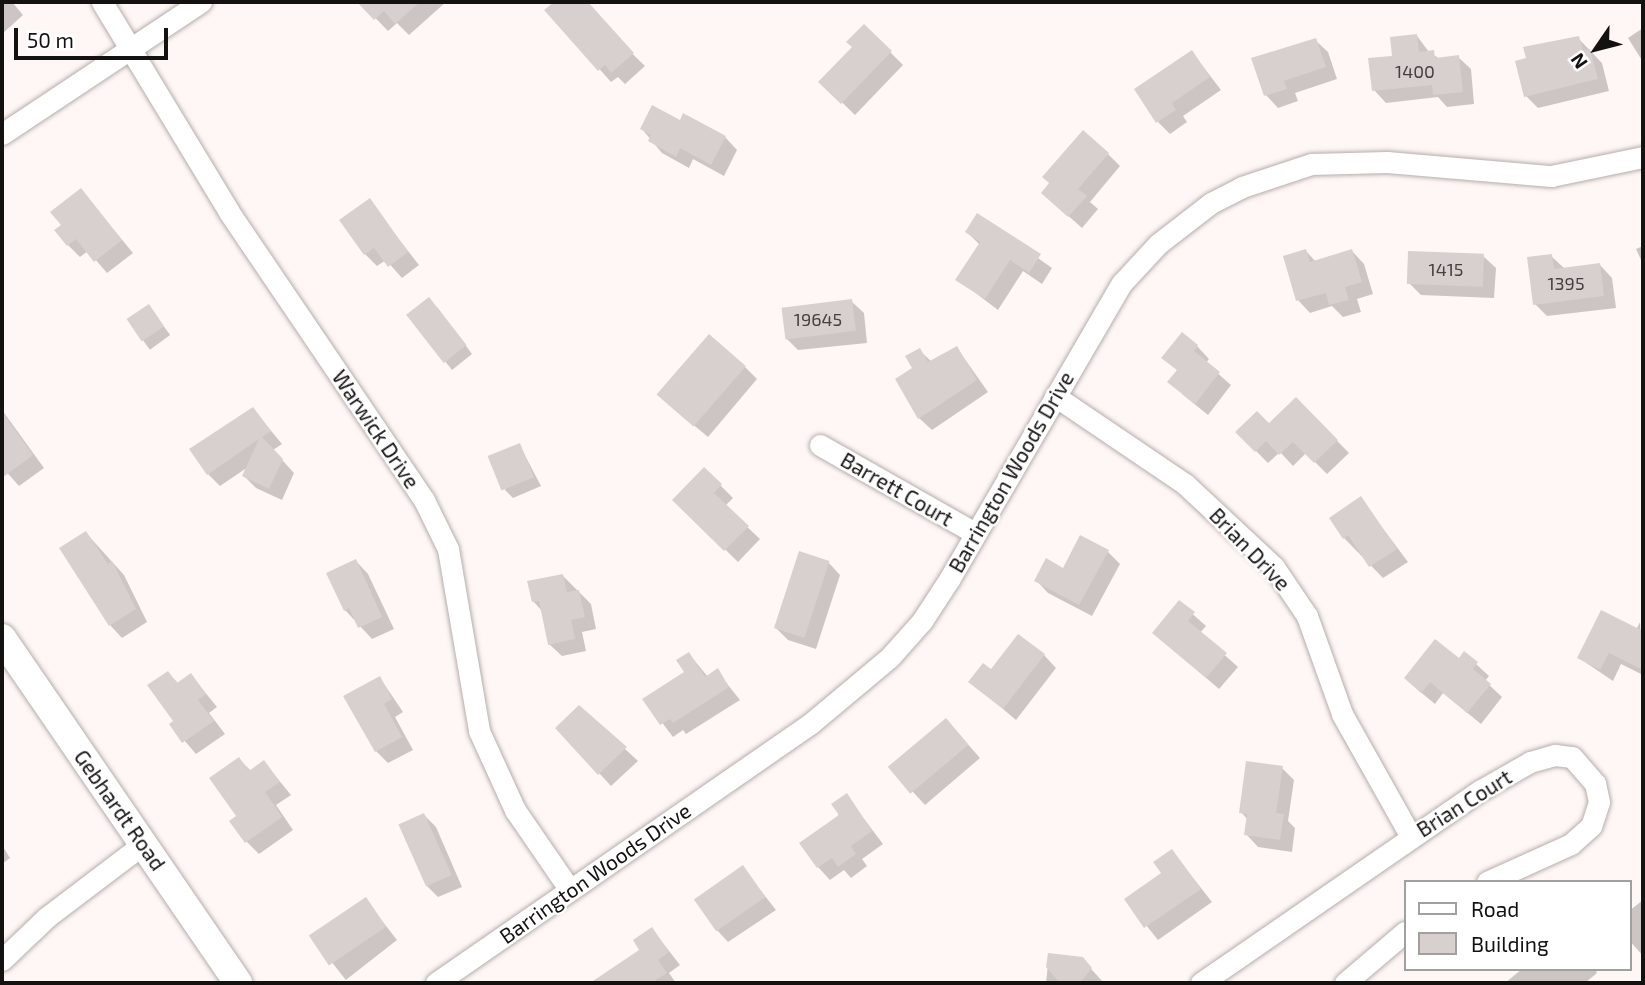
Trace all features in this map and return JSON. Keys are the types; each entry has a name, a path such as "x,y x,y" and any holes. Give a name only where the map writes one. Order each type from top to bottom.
{"street":[{"name":"Warwick Drive","path":"102,2 229,212 425,500 447,549 483,741 515,810 570,890"},
{"path":"2,134 201,2"},
{"name":"Barrington Woods Drive","path":"436,983 858,687 922,621 1131,273 1187,220 1242,187 1311,164 1345,162 1551,176 1643,157"},
{"name":"Brian Drive","path":"1055,396 1176,477 1274,568 1307,616 1342,714 1411,837"},
{"name":"Barrett Court","path":"820,445 975,533"},
{"name":"Gebhardt Road","path":"2,638 238,983"},
{"name":"Brian Court","path":"1201,983 1411,837 1530,762 1555,755 1573,757 1595,783 1598,802 1591,826 1572,844 1492,880"},
{"path":"2,960 47,917 143,844"},
{"path":"1345,983 1404,934"}],"building":[{"path":"357,2 420,2 395,24 384,11 374,20"},
{"path":"554,2 588,2 634,53 611,73 605,65 598,71 544,10"},
{"path":"864,24 892,51 841,104 818,82 852,47 846,42"},
{"path":"1417,34 1419,52 1434,50 1435,58 1459,55 1463,92 1433,95 1432,85 1372,91 1368,58 1392,56 1390,37"},
{"path":"1579,36 1583,50 1590,49 1598,79 1524,97 1515,61 1526,58 1523,47"},
{"path":"1316,38 1326,67 1284,81 1287,89 1264,96 1251,58"},
{"path":"1192,50 1210,77 1172,103 1176,110 1156,123 1134,89"},
{"path":"652,105 680,120 683,113 726,136 711,165 680,148 676,157 648,141 651,135 640,129"},
{"path":"1083,130 1109,153 1078,189 1087,196 1068,217 1041,193 1049,183 1042,177"},
{"path":"81,188 122,240 94,262 76,239 67,246 54,230 61,225 50,212"},
{"path":"370,198 408,252 388,267 374,248 364,255 339,220"},
{"path":"977,213 1041,254 1029,273 1010,260 985,299 955,280 980,242 965,232"},
{"path":"1306,249 1310,262 1352,249 1362,282 1345,287 1349,300 1329,305 1326,293 1296,301 1283,256"},
{"path":"1408,251 1484,254 1483,287 1407,284"},
{"path":"1552,254 1554,269 1600,263 1604,296 1533,305 1527,257"},
{"path":"429,297 467,345 444,363 406,315"},
{"path":"852,299 856,331 785,339 782,308"},
{"path":"149,304 164,326 142,341 127,319"},
{"path":"1182,332 1198,345 1194,351 1220,372 1195,404 1167,382 1177,370 1161,358"},
{"path":"709,334 746,366 693,427 657,394"},
{"path":"957,346 977,380 918,419 895,379 912,368 905,356 920,348 928,362"},
{"path":"1296,397 1338,440 1314,463 1293,442 1279,455 1266,441 1255,452 1235,432 1257,411 1269,423"},
{"path":"253,407 271,431 262,437 283,459 269,489 242,476 259,439 207,475 189,449"},
{"path":"2,412 33,455 2,478"},
{"path":"520,443 534,477 501,490 488,456"},
{"path":"704,467 722,484 714,493 749,526 724,551 672,500"},
{"path":"1361,496 1397,549 1369,567 1348,535 1343,539 1329,518"},
{"path":"86,531 108,564 112,561 136,609 109,626 59,548"},
{"path":"1080,535 1109,550 1079,605 1034,581 1046,558 1063,568"},
{"path":"799,551 829,561 804,638 774,628"},
{"path":"356,559 382,617 358,628 349,608 344,611 326,573"},
{"path":"563,574 567,592 579,590 585,617 571,620 575,639 548,645 539,601 532,602 527,581"},
{"path":"1179,600 1195,612 1188,621 1227,653 1206,678 1152,633"},
{"path":"1601,610 1643,631 1643,670 1609,653 1600,670 1577,658"},
{"path":"1018,634 1045,654 1003,709 968,682 983,663 991,669"},
{"path":"1435,639 1459,658 1464,651 1478,662 1473,669 1491,684 1467,713 1430,682 1421,693 1404,678"},
{"path":"689,652 705,677 718,668 729,687 673,723 670,719 660,725 642,699 684,672 676,660"},
{"path":"168,671 177,683 191,673 206,694 198,700 214,721 182,743 169,724 173,721 147,685"},
{"path":"380,676 392,699 384,704 402,737 375,752 343,696"},
{"path":"579,705 627,747 598,775 555,728"},
{"path":"946,718 968,745 910,794 888,767"},
{"path":"239,757 249,771 264,760 280,782 265,792 282,817 245,843 229,821 236,816 209,778"},
{"path":"1246,761 1283,766 1276,813 1284,814 1280,840 1244,835 1247,814 1239,813"},
{"path":"847,793 872,831 851,846 856,854 838,867 832,858 817,868 799,843 839,815 831,804"},
{"path":"424,813 452,875 426,887 398,824"},
{"path":"1172,849 1201,889 1144,928 1124,899 1161,873 1153,862"},
{"path":"743,865 765,897 716,931 694,899"},
{"path":"366,897 386,927 329,965 309,936"},
{"path":"652,927 669,952 658,960 667,973 651,983 590,983 639,950 633,940"},
{"path":"1048,953 1083,957 1092,968 1080,983 1060,983 1046,967"}]}
